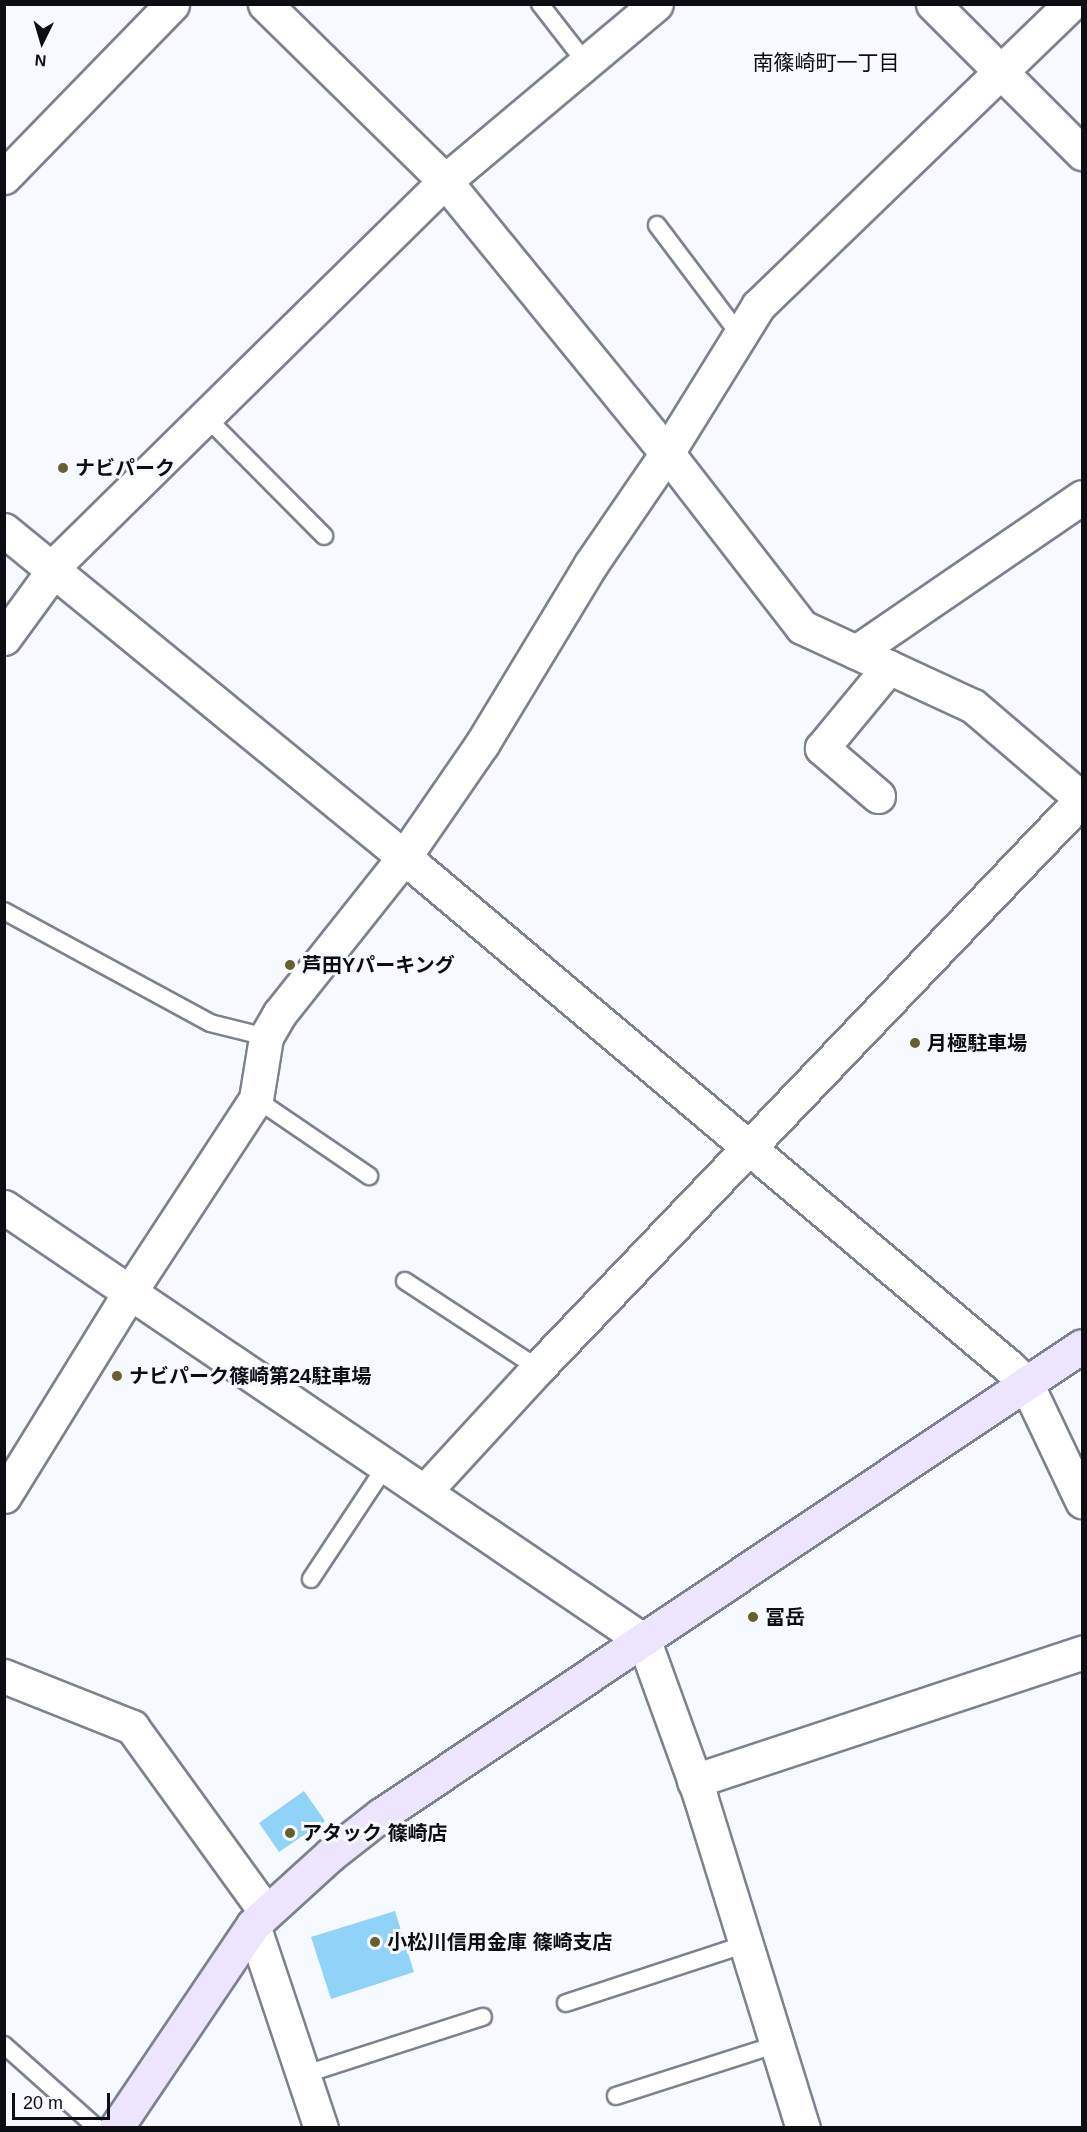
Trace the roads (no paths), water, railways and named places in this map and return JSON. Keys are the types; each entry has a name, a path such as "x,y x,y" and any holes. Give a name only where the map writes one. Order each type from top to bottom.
{"street":[{"path":"6,171 172,4"},
{"path":"265,4 445,181 667,453 802,627 973,706 1082,799 538,1368 426,1490"},
{"path":"4,638 53,570 205,416 445,181 656,4"},
{"path":"933,4 1083,153"},
{"path":"4,1496 131,1290 256,1099 266,1037 280,1013 404,857 482,744 591,564 667,453 758,306 1002,74 1071,4"},
{"path":"856,652 1083,497"},
{"path":"4,530 404,857 751,1146 1026,1383 1083,1501"},
{"path":"878,796 822,747 889,667"},
{"path":"4,1207 131,1290 426,1490 644,1641 694,1781 743,1946 803,2127"},
{"path":"114,2126 259,1918 381,1815 1083,1346"},
{"path":"694,1781 1083,1653"},
{"path":"4,1676 132,1727 259,1918 303,2074 321,2127"}],"lane":[{"path":"540,4 586,63"},
{"path":"657,225 740,334"},
{"path":"205,416 324,536"},
{"path":"4,911 210,1023 266,1037"},
{"path":"256,1099 369,1176"},
{"path":"405,1281 538,1368"},
{"path":"311,1579 387,1464"},
{"path":"566,2003 743,1946"},
{"path":"303,2074 483,2017"},
{"path":"616,2096 775,2044"},
{"path":"4,2046 114,2126"}],"place":[{"name":"ナビパーク","path":"63,468"},
{"name":"芦田Yパーキング","path":"290,965"},
{"name":"月極駐車場","path":"915,1043"},
{"name":"ナビパーク篠崎第24駐車場","path":"117,1376"},
{"name":"冨岳","path":"753,1617"},
{"name":"アタック 篠崎店","path":"290,1833"},
{"name":"小松川信用金庫 篠崎支店","path":"375,1942"}],"district":[{"name":"南篠崎町一丁目","path":"826,63"}]}
